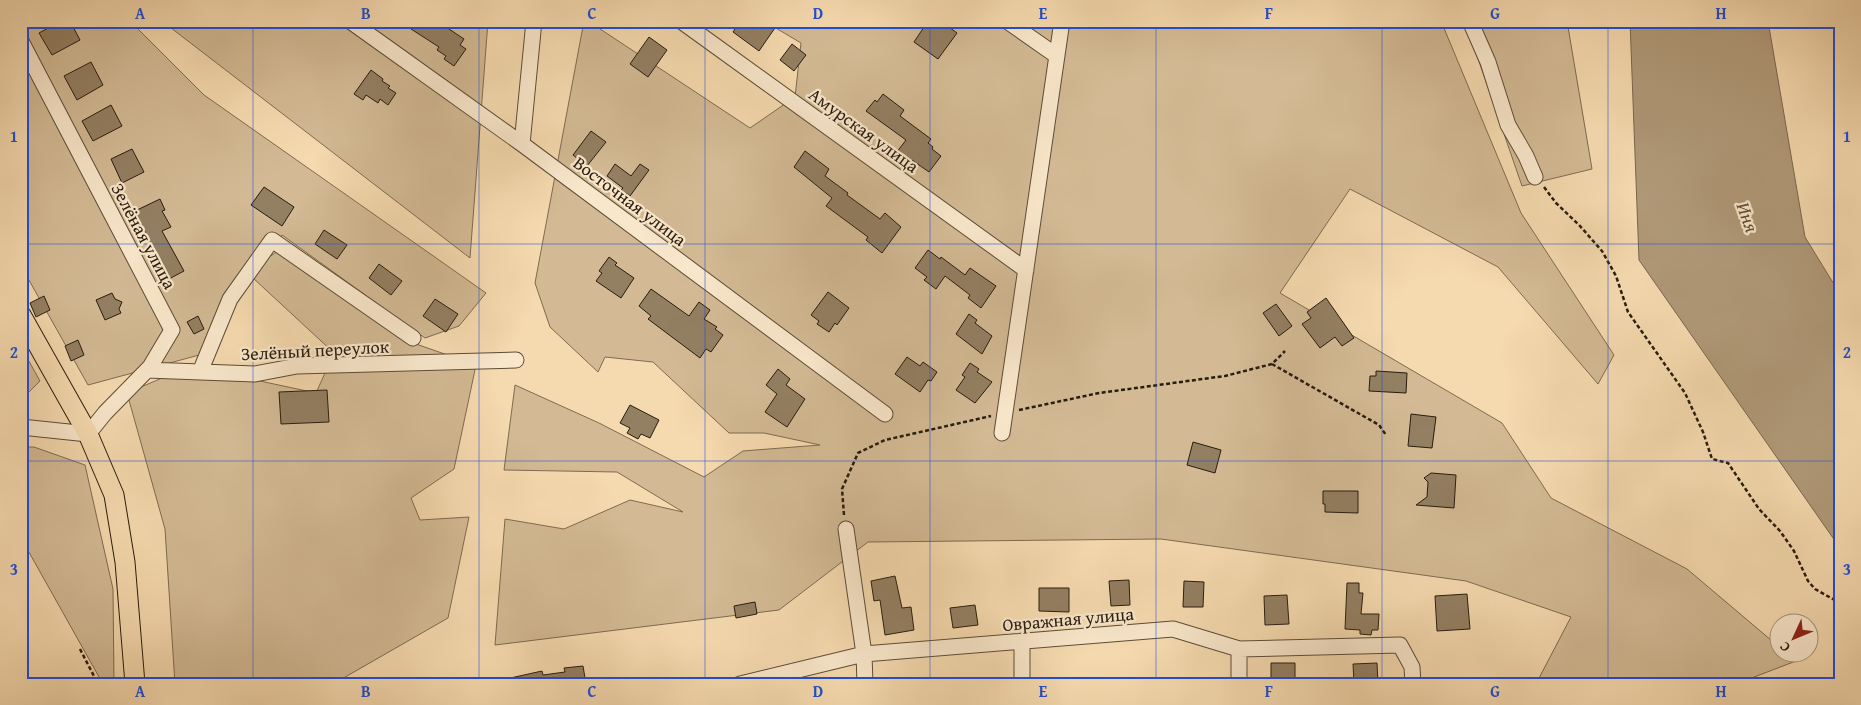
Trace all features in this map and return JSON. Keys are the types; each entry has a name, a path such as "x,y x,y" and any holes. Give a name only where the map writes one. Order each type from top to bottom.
{"main road":[{"path":"21,315 88,434 114,495 125,562 135,684"}],"street":[{"name":"Восточная улица","path":"350,21 522,144 885,414"},
{"path":"522,144 534,21"},
{"name":"Амурская улица","path":"681,21 1026,270"},
{"path":"1006,21 1057,56"},
{"path":"1002,433 1062,21"},
{"path":"1470,21 1488,62 1508,125 1536,177"},
{"name":"Зелёная улица","path":"21,41 172,330 147,370 105,413 88,434"},
{"path":"200,372 230,299 272,240 413,338"},
{"name":"Зелёный переулок","path":"147,370 254,374 297,366 516,360"},
{"path":"21,427 88,434"},
{"path":"846,529 864,654 865,684"},
{"name":"Овражная улица","path":"740,684 864,654 1173,629 1239,649 1400,645 1412,667 1413,684"},
{"path":"1022,641 1022,684"},
{"path":"1239,649 1239,684"}],"path":[{"path":"1536,177 1556,203 1580,226 1602,252 1616,276 1628,312 1685,393 1703,432 1712,459 1728,464 1759,509 1780,531 1794,551 1808,581 1815,589 1840,604"},
{"path":"1011,412 1099,393 1225,376 1272,364 1285,351"},
{"path":"1272,364 1379,425 1386,435"},
{"path":"846,529 842,489 858,453 885,440 992,416"},
{"path":"80,649 98,684"}],"shaded area":[{"path":"21,21 130,21 204,95 486,293 459,326 425,338 282,235 266,259 281,249 399,338 476,365 454,469 411,498 420,520 469,517 448,618 333,684 175,684 165,529 127,393 190,366 316,393 334,353 253,278 203,354 88,385 21,266"},
{"path":"162,21 488,21 470,258"},
{"path":"584,21 588,21 750,128 795,97 801,43 764,21 1441,21 1521,213 1614,355 1598,384 1498,267 1350,189 1280,293 1502,423 1551,498 1687,569 1768,638 1768,662 1793,662 1736,684 1548,684 1538,680 1571,617 1466,581 1161,539 868,542 779,610 495,645 505,519 564,529 630,500 683,512 617,472 504,470 515,385 599,423 704,477 743,451 820,445 764,433 729,433 653,362 605,357 598,372 550,327 535,283"},
{"path":"1465,21 1567,21 1592,169 1522,186"},
{"path":"21,347 40,381 21,400"},
{"path":"21,447 34,447 85,465 113,589 114,684 103,684 21,538"}],"water":[{"name":"Иня","path":"1630,21 1768,21 1805,237 1840,294 1840,548 1639,260"}],"building":[{"path":"61,21 70,21 80,40 52,55 39,33"},
{"path":"416,21 437,21 464,39 460,45 466,49 454,66 444,59 446,56 437,50 439,47 411,29"},
{"path":"740,21 771,21 777,25 759,51 733,32"},
{"path":"928,21 953,21 949,27 957,33 938,59 914,42"},
{"path":"649,37 667,50 648,77 630,64"},
{"path":"792,44 806,55 794,71 780,60"},
{"path":"91,62 103,85 77,100 64,76"},
{"path":"371,70 390,86 388,88 396,93 388,105 380,99 378,103 366,95 363,100 354,94"},
{"path":"883,94 904,110 900,116 931,139 928,143 941,156 929,172 912,160 907,167 893,157 906,140 866,111"},
{"path":"111,105 122,126 93,141 82,121"},
{"path":"591,131 606,142 587,166 573,155"},
{"path":"132,149 144,172 122,183 111,159"},
{"path":"805,151 829,169 825,176 848,193 847,195 880,219 885,213 901,227 882,253 866,240 868,237 826,206 832,198 794,167"},
{"path":"615,164 631,176 640,164 649,170 630,196 607,176"},
{"path":"264,187 294,207 282,226 251,205"},
{"path":"160,199 165,210 162,211 171,227 162,231 184,271 167,280 154,256 156,255 135,211"},
{"path":"324,230 347,245 337,259 315,244"},
{"path":"928,250 965,275 970,268 996,286 981,308 968,298 970,295 945,276 936,289 924,280 927,277 915,268"},
{"path":"609,257 617,263 615,265 634,278 621,298 596,281 602,273 599,271"},
{"path":"379,264 402,281 391,295 369,278"},
{"path":"651,289 689,316 699,302 710,310 704,319 717,327 715,329 723,335 711,352 706,349 700,358 648,319 651,316 639,306"},
{"path":"828,292 849,308 837,325 835,323 829,332 817,324 819,321 811,315"},
{"path":"112,293 115,299 122,302 119,309 121,313 105,320 96,300"},
{"path":"44,296 50,310 36,317 30,303"},
{"path":"1326,298 1354,338 1342,346 1335,337 1320,348 1302,324 1311,318 1307,312"},
{"path":"435,299 458,314 446,332 423,316"},
{"path":"1276,304 1292,326 1279,336 1263,313"},
{"path":"969,314 977,320 975,323 992,336 982,354 956,334"},
{"path":"198,316 204,329 194,334 187,322"},
{"path":"78,340 84,355 71,361 65,346"},
{"path":"907,357 920,366 923,362 937,372 931,381 928,380 920,392 895,374"},
{"path":"970,363 979,369 977,372 992,382 975,403 956,390 965,377 962,375"},
{"path":"778,369 790,379 786,385 805,399 787,427 765,412 777,394 766,385"},
{"path":"1376,371 1407,373 1406,393 1369,391 1370,376 1376,376"},
{"path":"327,390 329,422 281,424 279,392"},
{"path":"630,405 659,420 650,438 641,434 638,439 627,433 630,428 620,423"},
{"path":"1411,414 1436,417 1432,448 1408,446"},
{"path":"1193,442 1221,450 1215,473 1187,465"},
{"path":"1431,473 1456,475 1454,508 1416,505 1427,497 1428,482 1424,478"},
{"path":"1323,491 1358,491 1358,513 1325,512"},
{"path":"895,576 902,608 911,607 914,630 885,635 880,600 874,601 871,581"},
{"path":"1129,580 1130,605 1111,606 1109,581"},
{"path":"1184,581 1204,582 1203,607 1183,607"},
{"path":"1347,583 1359,583 1359,593 1363,593 1361,614 1379,614 1378,630 1372,630 1371,635 1360,634 1360,630 1345,629"},
{"path":"1039,588 1069,588 1069,612 1039,611"},
{"path":"1467,594 1470,629 1437,631 1435,596"},
{"path":"1287,595 1289,624 1265,625 1264,596"},
{"path":"755,602 757,614 736,618 734,606"},
{"path":"975,605 978,625 953,628 950,608"},
{"path":"1271,663 1295,663 1295,684 1271,684"},
{"path":"1377,663 1378,684 1354,684 1353,664"},
{"path":"583,666 586,684 507,684 506,679 542,671 543,675 565,672 564,668"}]}
